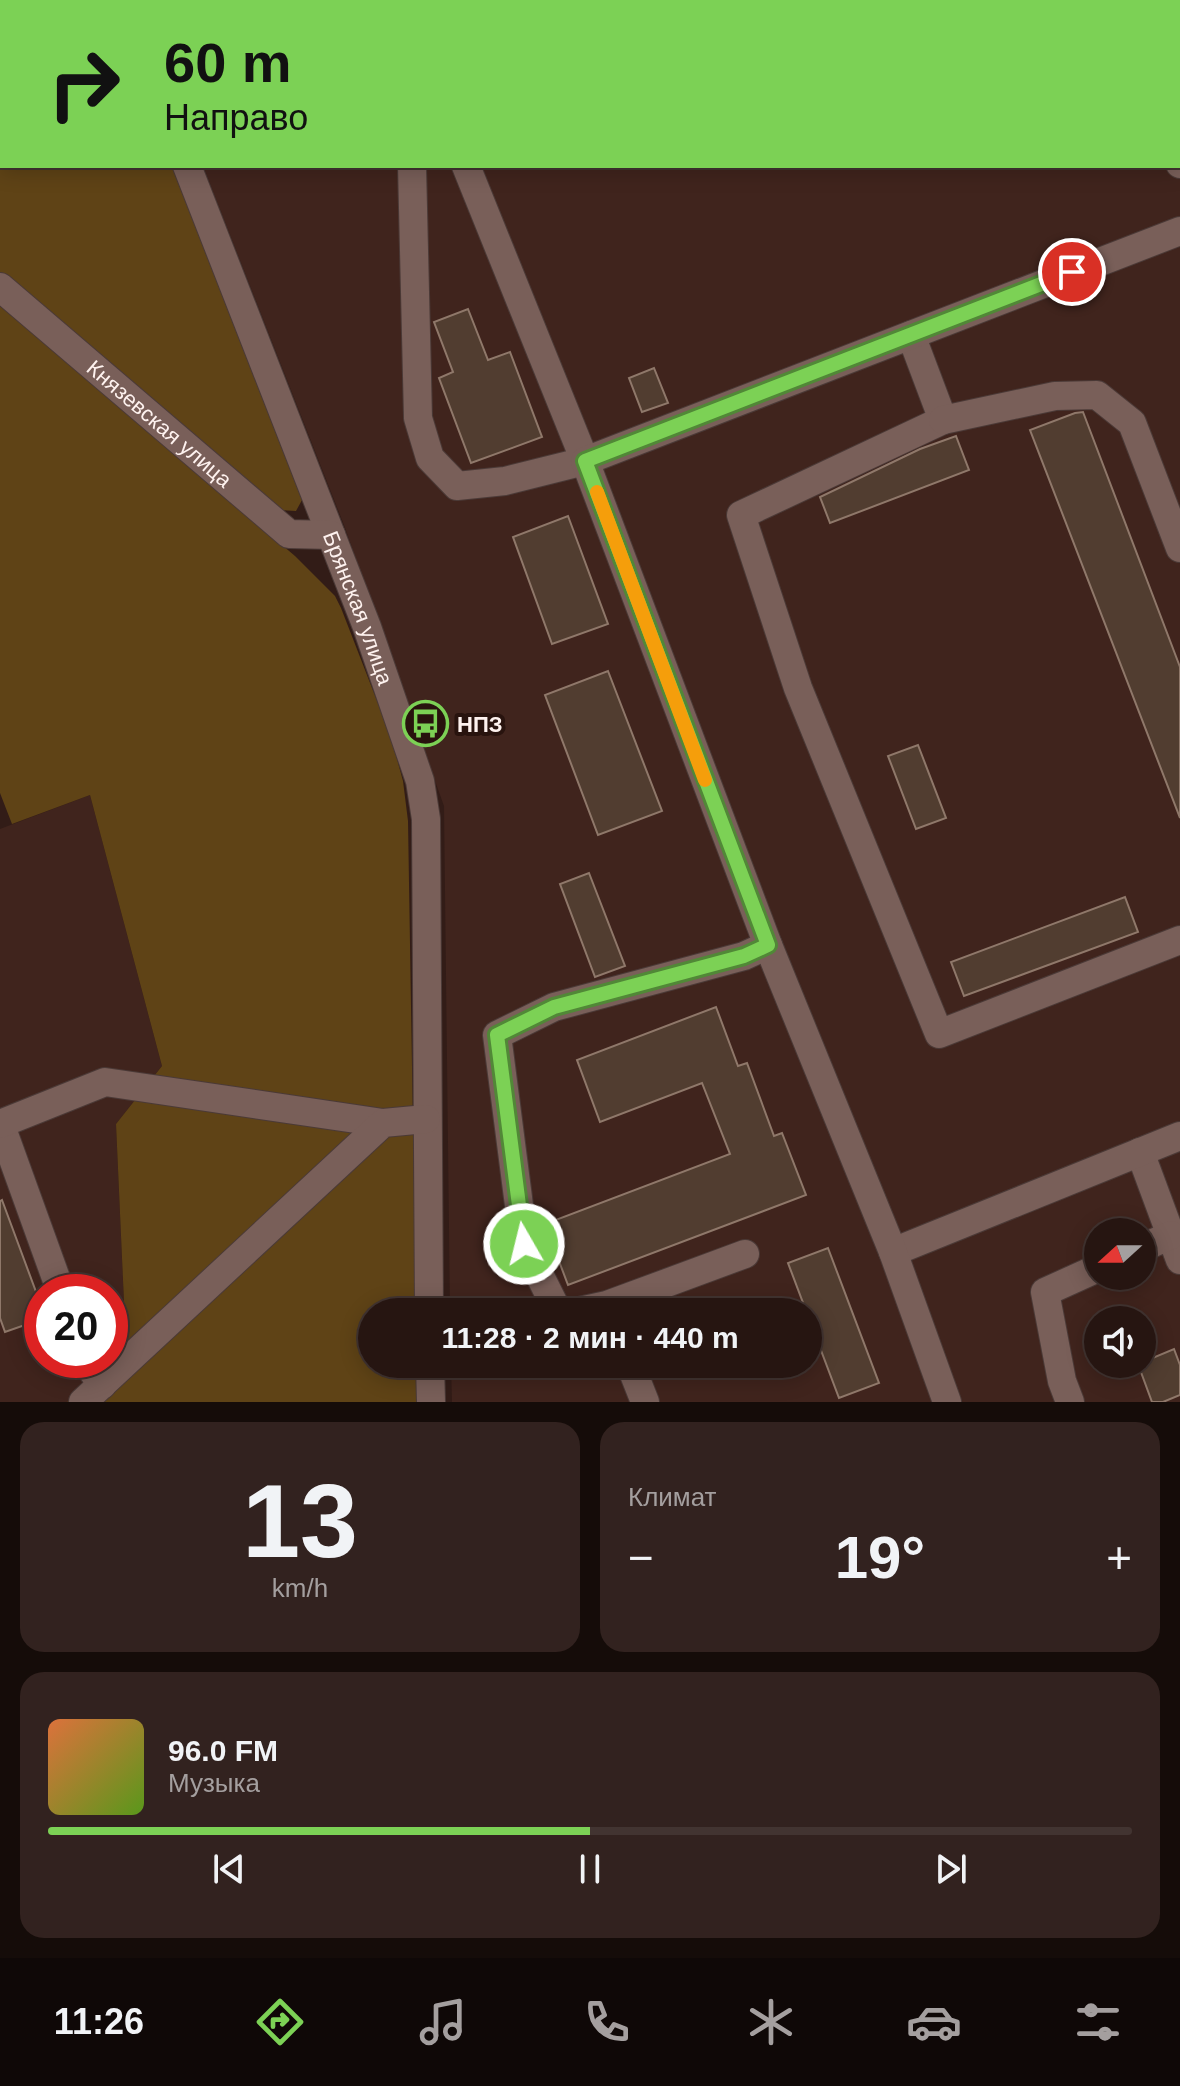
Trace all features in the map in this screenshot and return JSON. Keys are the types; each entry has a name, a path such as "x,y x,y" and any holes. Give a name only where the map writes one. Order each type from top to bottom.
{"street":[{"name":"Брянская улица","path":"188,168 367,627 420,781 426,819 429,1298"},
{"path":"412,168 418,418 430,458 457,486 505,481 585,461 1180,231"},
{"path":"467,168 585,461 768,945 893,1252 938,1399"},
{"name":"Князевская улица","path":"0,287 289,534 331,535"},
{"path":"911,335 943,420"},
{"path":"1180,548 1132,423 1097,395 1055,396 943,420 741,515 798,688 939,1034 1180,940"},
{"path":"551,1298 524,1244 497,1035 554,1007 744,956 768,945"},
{"path":"54,1274 0,1124 105,1082 383,1123 426,1119"},
{"path":"93,1393 383,1123"},
{"path":"893,1252 1180,1136"},
{"path":"1140,1152 1176,1248"},
{"path":"633,1298 745,1254"},
{"path":"1070,1402 1062,1381 1045,1292 1084,1274"},
{"path":"430,1378 431,1402"},
{"path":"636,1378 645,1402"}],"shaded area":[{"path":"0,168 173,168 302,500 296,511 279,510 264,499 0,273"},
{"path":"204,168 1180,168 1180,1402 452,1402 451,1378 822,1378 822,1298 450,1298 444,806 344,525"},
{"path":"0,306 295,556 335,596 391,737 403,781 408,821 416,1298 358,1298 358,1378 417,1378 417,1402 67,1402 93,1378 128,1378 128,1274 123,1274 116,1124 162,1066 90,795 12,824 0,793"},
{"path":"90,795 162,1066 116,1124 123,1274 24,1274 24,1378 93,1378 67,1402 0,1402 0,829"}],"building":[{"path":"468,309 488,360 510,352 542,437 471,463 439,378 453,372 434,322"},
{"path":"654,368 668,403 642,412 629,378"},
{"path":"1083,412 1180,667 1180,818 1030,430"},
{"path":"956,436 969,470 830,523 820,497 920,449"},
{"path":"568,516 608,624 552,644 513,537"},
{"path":"608,671 662,811 598,835 545,695"},
{"path":"918,745 946,818 916,829 888,756"},
{"path":"589,873 625,966 595,977 560,884"},
{"path":"1125,897 1138,932 964,996 951,962"},
{"path":"716,1007 738,1066 747,1063 774,1136 782,1133 806,1195 568,1285 545,1224 730,1154 702,1083 600,1122 577,1060"},
{"path":"0,1201 29,1274 24,1274 24,1325 5,1332 0,1318"},
{"path":"828,1248 879,1383 839,1398 822,1353 822,1298 801,1298 788,1263"},
{"path":"1174,1349 1180,1365 1180,1395 1163,1402 1152,1402 1143,1378 1156,1378 1156,1356"}],"slow traffic":[{"path":"597,492 705,780"}],"place":[{"name":"НПЗ","path":"426,724"}],"route":[{"path":"524,1244 497,1035 554,1007 744,956 768,945 585,461 1072,272"}]}
